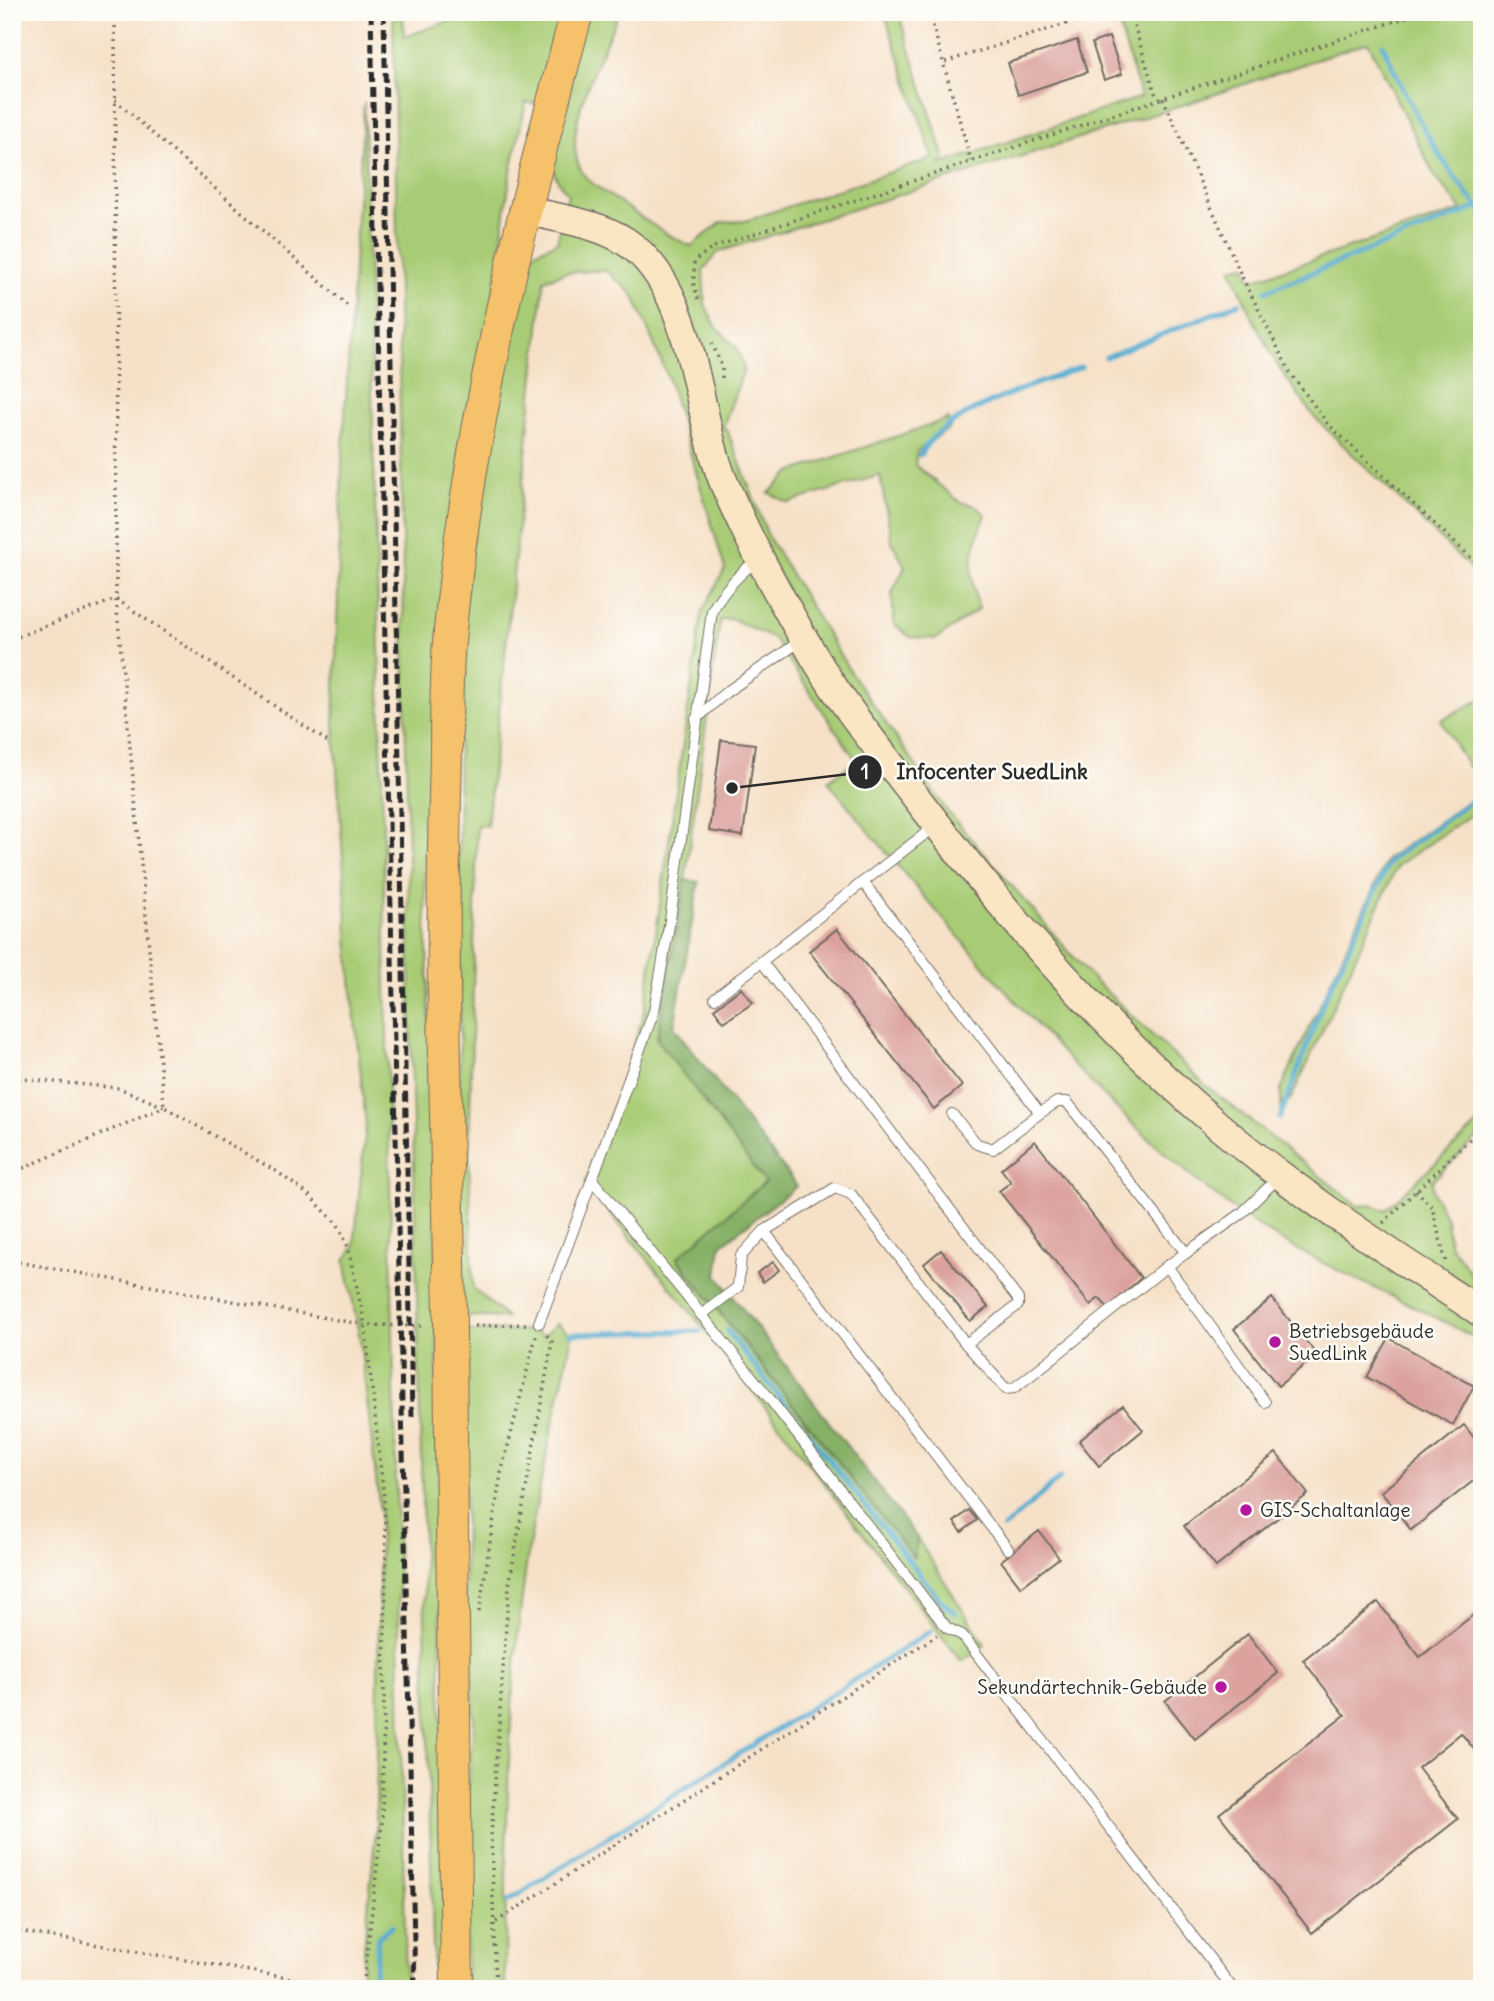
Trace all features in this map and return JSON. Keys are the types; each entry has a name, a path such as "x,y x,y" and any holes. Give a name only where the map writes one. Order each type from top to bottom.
{"main road":[{"path":"457,1989 444,863 449,642 471,480 524,210 577,12"},
{"path":"524,210 584,225 625,240 659,275 681,326 722,479 759,558 804,639 937,825 1074,987 1222,1129 1368,1238 1482,1313"}],"lane":[{"path":"539,1324 594,1181 654,1011 670,920 712,611 720,596 738,575 759,558"},
{"path":"696,719 725,692 804,639"},
{"path":"715,998 937,825"},
{"path":"863,882 1040,1113"},
{"path":"762,962 1018,1299 1018,1305 966,1344"},
{"path":"952,1114 977,1144 993,1149 1057,1102 1067,1102 1185,1253"},
{"path":"701,1315 738,1287 741,1256 764,1231 835,1188 851,1194 966,1344 1006,1389 1014,1388 1167,1266 1241,1214 1282,1174"},
{"path":"594,1181 947,1628 962,1635 1233,1989"},
{"path":"764,1231 1008,1549"},
{"path":"1167,1266 1265,1402"}],"path":[{"path":"115,12 116,599 164,1107"},
{"path":"929,12 971,161"},
{"path":"945,62 1094,15 1093,12"},
{"path":"1130,12 1157,99"},
{"path":"700,309 694,284 694,261 714,247 1422,12"},
{"path":"1163,98 1241,277 1291,374 1327,423 1482,568"},
{"path":"115,100 348,306"},
{"path":"711,340 722,368 722,387"},
{"path":"12,639 116,599"},
{"path":"116,599 331,744"},
{"path":"12,1078 119,1088 164,1107 276,1171 310,1196 338,1225 348,1247 365,1325 384,1498 386,1562 382,1824 363,1989"},
{"path":"12,1173 164,1107"},
{"path":"1368,1238 1482,1127"},
{"path":"1416,1190 1432,1207 1447,1266"},
{"path":"12,1261 365,1325 539,1324"},
{"path":"454,1635 477,1624 501,1473 539,1324"},
{"path":"496,1989 496,1922 491,1836 509,1585 552,1342 539,1324"},
{"path":"496,1922 947,1628"},
{"path":"12,1930 353,1989"}],"green space":[{"path":"393,12 403,12 404,37 475,12 619,12 594,69 579,113 575,134 576,154 581,170 594,185 656,227 691,246 722,222 745,221 933,158 884,12 898,12 945,159 939,165 1141,97 1115,12 1482,12 1482,579 1314,417 1278,366 1250,313 1231,268 1245,265 1252,280 1462,210 1434,175 1368,42 1180,106 718,252 703,271 705,305 717,328 737,348 744,369 723,427 727,430 769,538 851,673 948,812 1089,975 1204,1084 1358,1206 1371,1205 1385,1210 1482,1120 1482,1133 1432,1181 1433,1192 1446,1219 1449,1244 1475,1278 1482,1282 1482,1342 1268,1232 1205,1187 1109,1101 1021,1007 828,781 856,760 774,639 733,619 720,620 685,880 657,1039 765,1182 677,1259 913,1557 917,1538 985,1645 961,1661 708,1333 585,1183 625,1075 645,1008 702,612 725,569 667,375 633,294 605,270 564,273 544,280 487,826 477,825 469,1156 473,1288 507,1318 461,1316 458,664 471,547 522,266 535,252 557,242 568,194 554,174 551,164 559,111 526,102 510,176 448,631 424,853 435,1197 445,1989 434,1989 412,1087"},
{"path":"364,102 380,685 406,1989 360,1989 376,1828 380,1513 360,1340 345,1260 354,1247 366,1125 351,980 334,724 342,464"},
{"path":"948,419 950,428 917,451 915,465 960,502 976,506 986,515 976,540 972,561 973,583 979,609 936,639 910,637 894,624 892,593 905,567 892,542 880,475 788,503 769,493 791,472"},
{"path":"1482,699 1482,757 1468,767 1441,720"},
{"path":"1482,791 1482,807 1397,866 1292,1097 1281,1109 1281,1089 1387,859"},
{"path":"685,880 699,882 674,1027 797,1186 721,1245 717,1275 917,1538 914,1558 677,1258 765,1182 657,1039"},
{"path":"557,1323 572,1336 533,1523 517,1639 509,1755 505,1989 466,1989 467,1794 474,1724 471,1639 465,1611 464,1331 534,1330 543,1336"}],"building":[{"path":"1109,37 1122,74 1104,80 1092,43"},
{"path":"1077,40 1087,72 1018,95 1008,63"},
{"path":"721,740 755,744 743,836 709,831"},
{"path":"837,929 962,1086 934,1109 809,951"},
{"path":"741,988 753,1003 724,1022 714,1009"},
{"path":"1035,1141 1141,1278 1108,1308 1099,1298 1090,1305 999,1191 1011,1182 1001,1169"},
{"path":"941,1250 988,1307 970,1321 924,1264"},
{"path":"773,1262 779,1270 763,1282 757,1273"},
{"name":"Betriebsgebäude SuedLink","path":"1272,1298 1317,1355 1278,1386 1234,1329"},
{"path":"1389,1338 1474,1386 1453,1425 1367,1377"},
{"path":"1123,1405 1143,1430 1099,1466 1079,1441"},
{"path":"1464,1425 1482,1448 1482,1474 1411,1530 1381,1492"},
{"name":"GIS-Schaltanlage","path":"1276,1453 1308,1494 1216,1567 1184,1526"},
{"path":"969,1510 977,1520 962,1532 954,1522"},
{"path":"1039,1531 1059,1558 1021,1587 1001,1561"},
{"path":"1378,1602 1420,1657 1482,1608 1482,1759 1461,1733 1418,1768 1458,1819 1312,1933 1219,1814 1345,1715 1303,1660"},
{"name":"Sekundärtechnik-Gebäude","path":"1248,1634 1278,1673 1195,1739 1165,1701"}],"waterway":[{"path":"1368,12 1370,18"},
{"path":"1383,45 1426,132 1451,172 1482,211"},
{"path":"1266,291 1478,207"},
{"path":"1106,357 1239,303"},
{"path":"920,455 932,439 948,425 969,413 1081,367"},
{"path":"1280,1118 1324,1000 1390,860 1482,793"},
{"path":"570,1334 700,1331"},
{"path":"727,1331 941,1601 955,1613"},
{"path":"1004,1528 1060,1478"},
{"path":"508,1901 931,1631"},
{"path":"374,1987 378,1937 392,1926"}],"railway":[{"path":"371,12 415,1989"},
{"path":"384,12 412,1419"}],"place":[{"name":"Infocenter SuedLink","path":"732,788"},
{"name":"Betriebsgebäude SuedLink","path":"1275,1342"},
{"name":"GIS-Schaltanlage","path":"1246,1510"},
{"name":"Sekundärtechnik-Gebäude","path":"1221,1687"}]}
